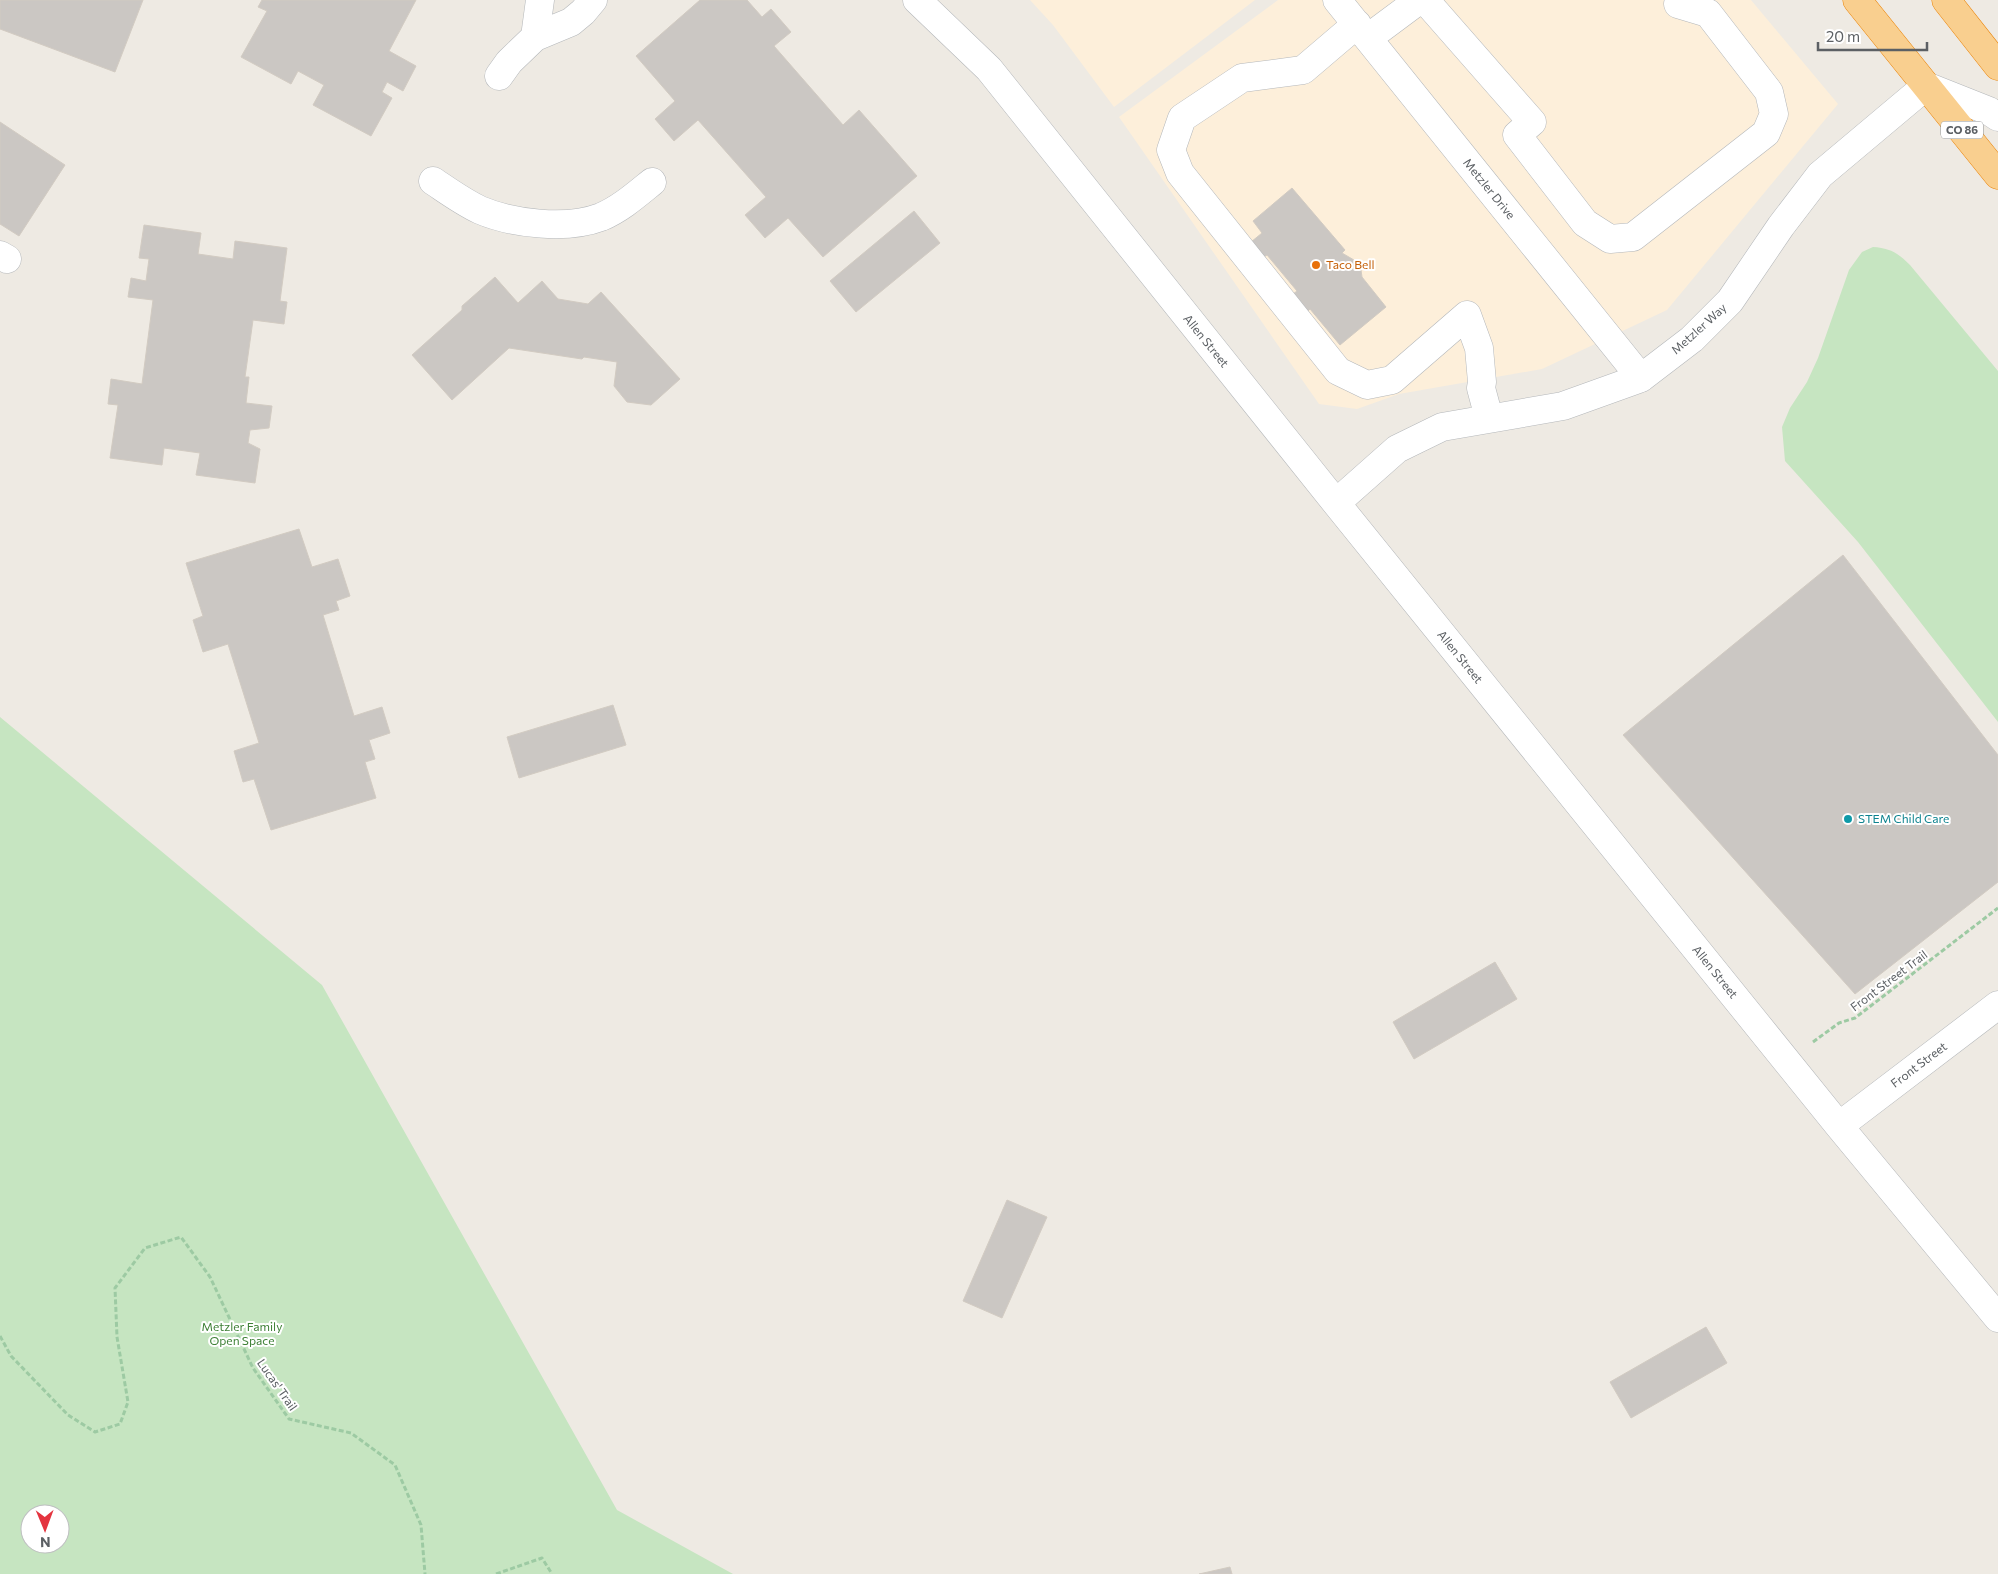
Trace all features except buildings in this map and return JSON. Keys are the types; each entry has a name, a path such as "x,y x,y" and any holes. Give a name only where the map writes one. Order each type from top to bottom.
{"highway":[{"name":"CO 86","path":"1857,0 1998,174"},
{"path":"1946,0 1998,66"}],"street":[{"path":"535,37 540,0"},
{"path":"499,76 535,37 571,22 584,12 593,0"},
{"name":"Allen Street","path":"917,0 988,69 1839,1126 1998,1318"},
{"name":"Metzler Drive","path":"1337,0 1641,378"},
{"path":"1419,0 1362,31 1303,70 1242,78 1182,118 1171,150 1180,173 1338,371 1366,385 1392,380 1466,315 1479,348 1482,382 1480,388 1489,418"},
{"path":"1425,0 1532,122 1517,135 1586,223 1610,239 1633,237 1766,133 1774,114 1769,92 1708,14 1678,4"},
{"path":"1926,86 1990,111 1998,117"},
{"name":"Metzler Way","path":"1336,503 1397,449 1442,427 1563,406 1641,378 1692,338 1730,301 1781,226 1820,175 1926,86"},
{"path":"433,181 480,210 523,221 544,224 588,221 603,216 622,206 652,182"},
{"name":"Front Street","path":"1839,1126 1998,1004"}],"path":[{"name":"Front Street Trail","path":"1787,1061 1839,1022 1855,1018 1869,1008 1998,908"},
{"name":"Lucas' Trail","path":"0,1336 11,1356 68,1415 95,1432 120,1424 128,1402 117,1337 115,1288 145,1248 181,1237 210,1277 253,1368 289,1419 351,1433 395,1465 421,1525 425,1574"},
{"path":"496,1574 542,1558 552,1574"}],"shaded area":[{"path":"1030,0 1255,0 1114,107 1053,25"},
{"path":"1278,0 1751,0 1838,104 1667,310 1542,369 1399,394 1357,409 1319,404 1119,117"}],"green space":[{"path":"1873,247 1893,252 1902,257 1998,371 1998,722 1858,542 1785,461 1782,427 1790,408 1807,382 1818,358 1849,270 1862,252"},
{"name":"Metzler Family Open Space","path":"0,717 322,985 617,1510 733,1574 0,1574"}],"place":[{"name":"Taco Bell","path":"1316,265"},
{"name":"STEM Child Care","path":"1848,819"}]}
